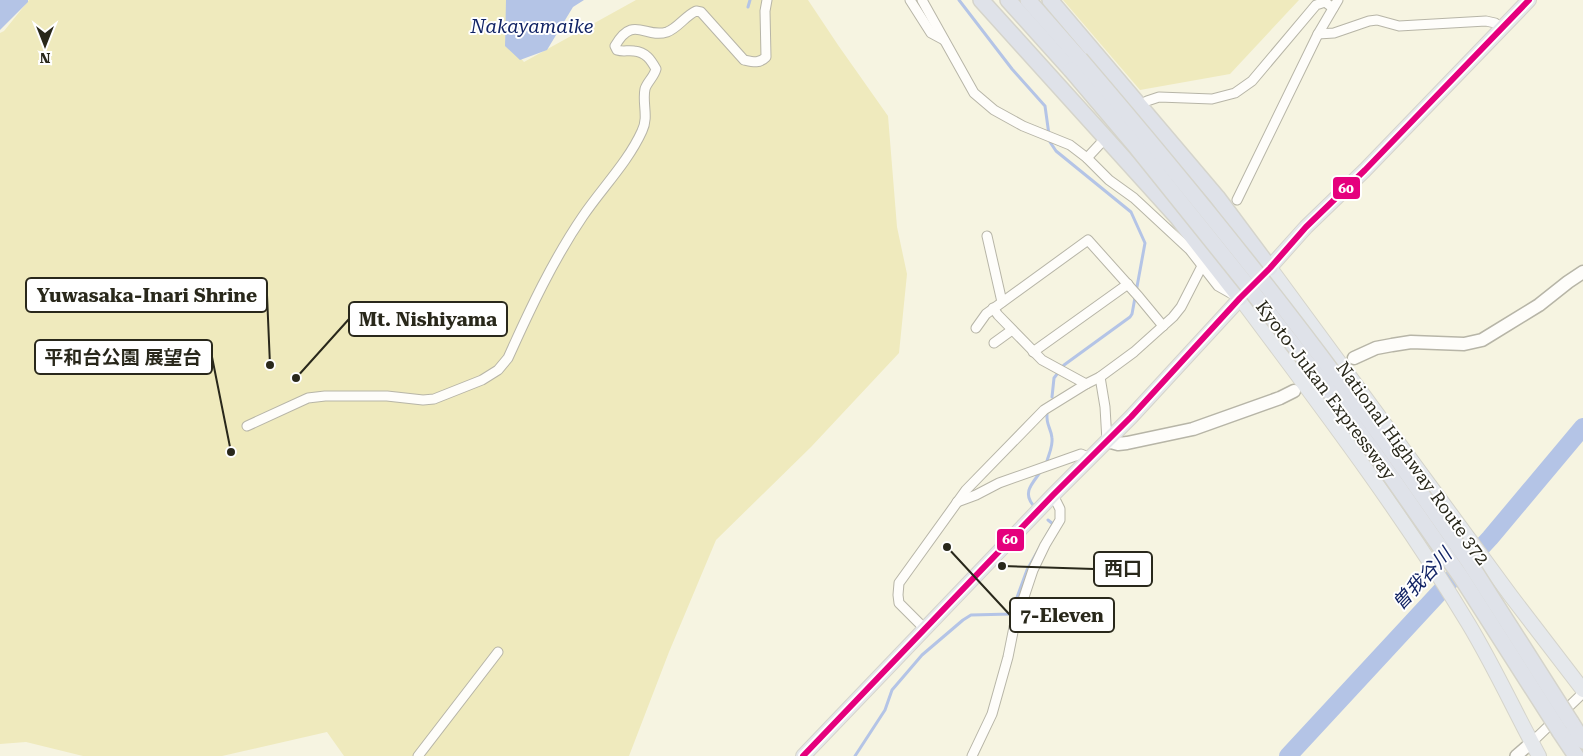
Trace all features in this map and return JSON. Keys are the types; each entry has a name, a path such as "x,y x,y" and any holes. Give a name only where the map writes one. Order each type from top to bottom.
{"highway":[{"path":"981,0 1177,217 1332,422 1432,566 1469,624 1508,694 1539,756"},
{"name":"Kyoto-Jukan Expressway","path":"1008,0 1130,117 1299,326 1382,450 1469,562 1566,727 1576,756"},
{"name":"Kyoto-Jukan Expressway","path":"1028,0 1076,64"},
{"path":"1050,0 1217,197 1270,268"},
{"path":"803,756 1052,495 1091,458 1270,268 1306,227 1365,170 1529,0"},
{"name":"National Highway Route 372","path":"1270,268 1583,691"},
{"name":"Kyoto-Jukan Expressway","path":"1566,727 1583,741"}],"main road":[{"path":"1354,358 1376,348 1392,344 1411,342 1464,344 1482,340 1539,305 1583,272"},
{"path":"1312,381 1335,380"},
{"path":"1107,441 1118,444 1126,443 1193,429 1280,398 1294,391"}],"street":[{"path":"247,426 308,398 325,396 387,396 423,400 434,399 482,380 498,370 508,358 553,264 583,216 635,146 644,128 646,118 645,89 656,69 650,58 642,53 635,50 622,52 617,50 615,46 618,40 629,30 667,32 689,14 696,11 701,12 744,60 754,63 761,62 766,57 765,11 767,0"},
{"path":"910,0 931,33 944,40"},
{"path":"922,0 974,93 994,110 1023,126 1070,145 1087,158 1109,180 1134,198 1190,250 1218,286 1240,298"},
{"path":"1147,102 1159,97 1212,99 1235,93 1252,82 1316,5 1325,2 1335,4 1318,34 1237,200"},
{"path":"1318,34 1334,33 1376,20 1399,26 1486,21 1495,23 1502,28"},
{"path":"1087,158 1100,144"},
{"path":"987,236 1002,302"},
{"path":"976,328 993,308 1088,240 1134,290 1163,326"},
{"path":"925,629 899,603 899,582 957,502 984,471 1044,410 1100,377 1134,352 1173,317 1181,306 1202,266"},
{"path":"1033,352 1134,290"},
{"path":"993,308 1042,360 1086,384"},
{"path":"994,343 1012,330"},
{"path":"1100,377 1106,407 1107,441"},
{"path":"957,502 999,483 1081,454 1091,458"},
{"path":"972,756 988,726 992,714 1008,657 1014,627 1033,570 1060,520 1060,508 1052,495"},
{"path":"418,756 498,652"},
{"path":"1519,755 1583,691"}],"shaded area":[{"path":"29,0 509,0 505,40 524,62 636,0 808,0 888,116 897,227 907,274 899,353 811,447 716,540 669,652 629,756 344,756 327,732 222,756 83,756 26,742 0,744 0,33 4,31"},
{"path":"1063,0 1299,0 1230,74 1140,90"}],"water":[{"path":"0,0 28,0 28,2 0,30"},
{"name":"Nakayamaike","path":"506,0 584,0 573,7 547,50 520,60 505,46"}],"waterway":[{"path":"748,7 750,0"},
{"path":"959,0 1012,69 1045,106 1050,142 1056,151 1131,212 1145,243 1132,314 1064,365 1054,378 1052,397"},
{"path":"1047,414 1052,441 1047,461"},
{"name":"曽我谷川","path":"1288,756 1490,538 1583,427"},
{"path":"1033,505 1028,496 1032,484 1041,471"},
{"path":"855,756 885,710 892,690 922,655 971,615 1011,614 1027,570 1053,524 1048,520"}],"transit line":[{"name":"60","path":"803,756 1053,495 1131,417 1306,227 1365,170 1529,0"}],"place":[{"name":"Yuwasaka-Inari Shrine","path":"270,365"},
{"name":"Mt. Nishiyama","path":"296,378"},
{"name":"平和台公園 展望台","path":"231,452"},
{"name":"7-Eleven","path":"947,547"},
{"name":"西口","path":"1002,566"}]}
